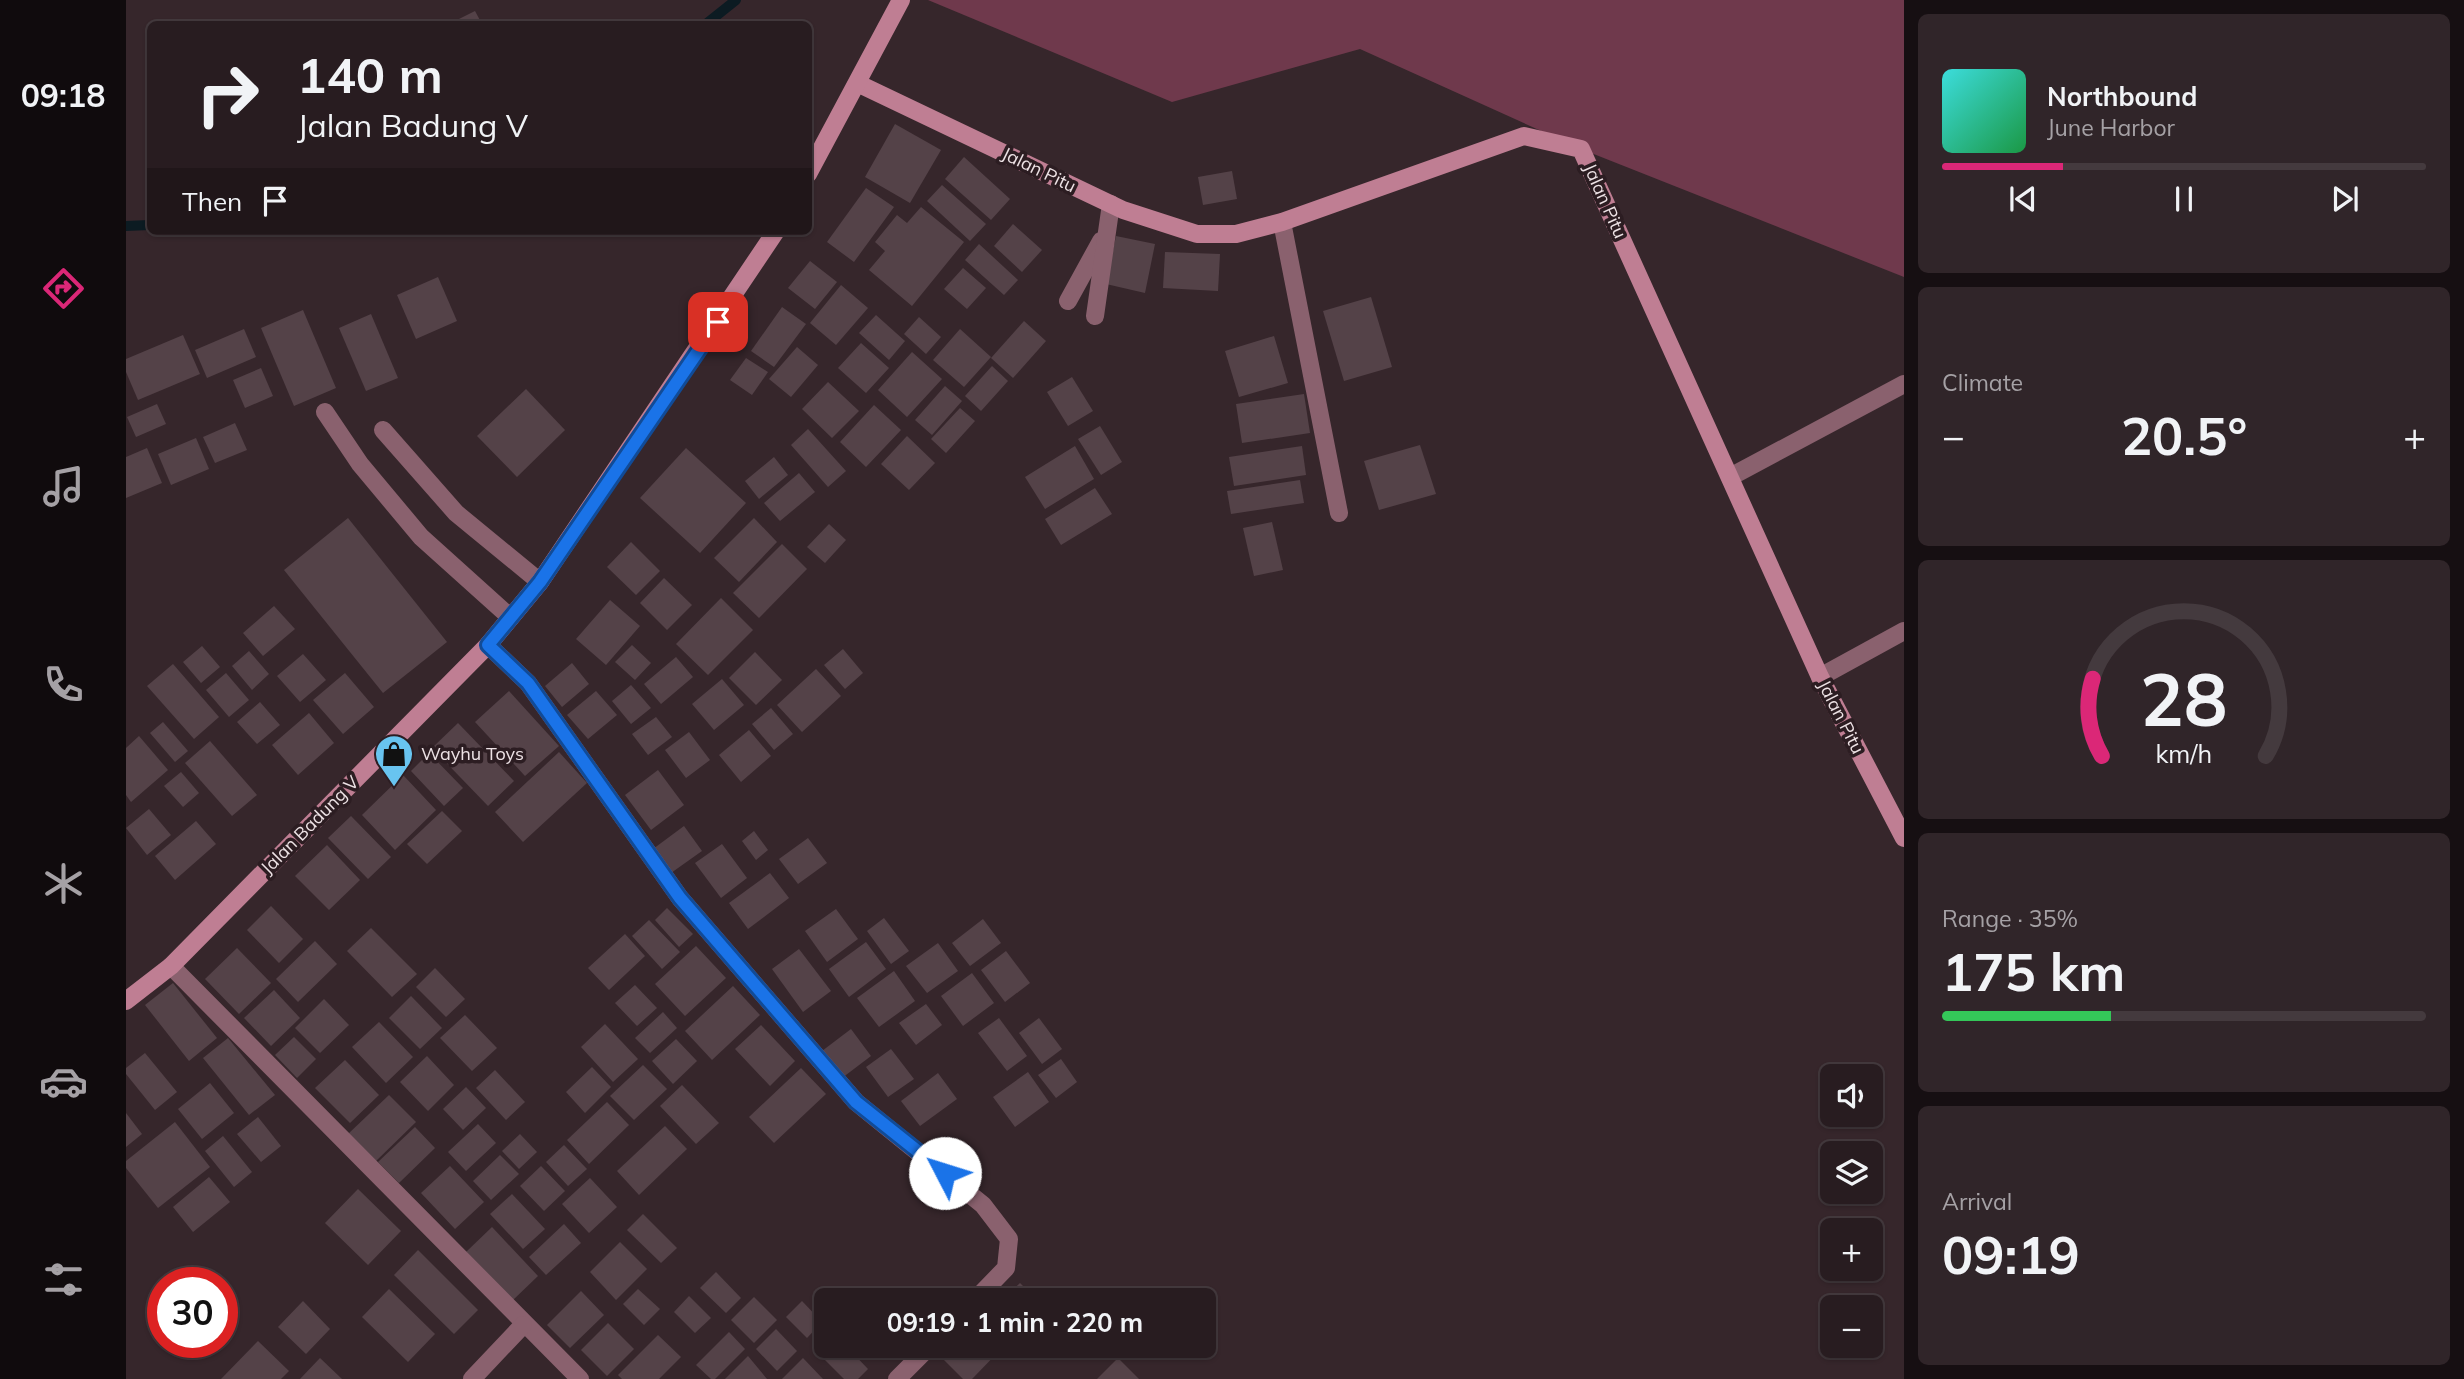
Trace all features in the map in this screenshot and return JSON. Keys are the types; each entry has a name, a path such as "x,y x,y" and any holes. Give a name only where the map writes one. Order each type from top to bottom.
{"street":[{"path":"812,167 859,84 901,0"},
{"name":"Jalan Pitu","path":"859,84 1111,204 1197,234 1236,234 1282,222 1524,136 1581,149 1820,677 1904,838"},
{"path":"1095,316 1111,204"},
{"path":"1282,222 1339,513"},
{"path":"1068,301 1107,229"},
{"name":"Jalan Badung V","path":"126,1001 171,966 488,645 540,582 773,235"},
{"path":"1730,477 1904,384"},
{"path":"325,412 360,464 421,537 510,617"},
{"path":"383,430 456,513 540,582"},
{"path":"1820,677 1904,631"},
{"path":"488,645 528,683 680,898 856,1102 983,1205 1009,1239 1006,1268 987,1288"},
{"path":"171,966 523,1325 580,1379"},
{"path":"472,1379 523,1325"},
{"path":"897,1379 918,1358"}],"shaded area":[{"path":"928,0 1904,0 1904,277 1581,149 1360,49 1172,102"}],"building":[{"path":"475,11 480,21 455,21"},
{"path":"895,124 941,150 910,203 865,177"},
{"path":"964,157 1010,199 991,220 945,179"},
{"path":"1232,171 1237,199 1203,205 1198,177"},
{"path":"942,185 986,224 970,241 927,201"},
{"path":"866,188 894,207 854,262 827,242"},
{"path":"921,207 964,242 912,306 869,270 885,251 875,242 897,215 907,223"},
{"path":"1013,224 1042,250 1022,272 994,246"},
{"path":"1116,236 1155,244 1145,293 1106,284"},
{"path":"979,244 1018,280 1004,295 965,260"},
{"path":"1165,252 1220,254 1218,291 1163,288"},
{"path":"810,261 837,282 815,309 788,288"},
{"path":"963,268 986,288 967,309 944,289"},
{"path":"438,277 457,321 416,339 397,295"},
{"path":"841,285 868,308 836,345 810,323"},
{"path":"1371,297 1392,367 1344,381 1323,311"},
{"path":"782,307 806,324 774,367 751,351"},
{"path":"303,310 336,388 294,406 261,328"},
{"path":"371,314 398,378 366,391 339,328"},
{"path":"876,315 905,341 889,360 859,333"},
{"path":"919,317 941,337 926,354 904,334"},
{"path":"1024,321 1046,341 1013,378 991,358"},
{"path":"244,329 256,357 207,378 195,350"},
{"path":"960,329 991,357 964,387 933,360"},
{"path":"183,335 200,374 138,400 126,372 126,359"},
{"path":"1274,336 1288,383 1239,397 1225,351"},
{"path":"861,343 889,368 866,393 838,368"},
{"path":"797,347 818,365 791,397 769,379"},
{"path":"912,352 942,379 907,417 878,390"},
{"path":"746,358 768,372 752,395 730,380"},
{"path":"992,366 1008,381 981,411 965,396"},
{"path":"261,368 273,396 245,408 233,380"},
{"path":"1072,377 1093,411 1068,426 1047,392"},
{"path":"828,382 859,411 832,438 802,409"},
{"path":"945,386 962,401 932,435 915,420"},
{"path":"526,389 565,430 517,477 477,436"},
{"path":"1304,394 1310,433 1242,443 1236,404"},
{"path":"157,404 166,424 136,437 127,417"},
{"path":"874,405 901,430 866,467 840,442"},
{"path":"960,408 975,421 946,453 931,439"},
{"path":"235,423 247,450 215,463 203,437"},
{"path":"1100,426 1122,462 1101,475 1078,439"},
{"path":"808,429 846,471 828,487 791,445"},
{"path":"907,436 935,463 909,490 881,464"},
{"path":"196,438 209,469 171,485 158,454"},
{"path":"1420,445 1436,494 1379,510 1364,461"},
{"path":"1075,446 1094,479 1045,509 1025,477"},
{"path":"1302,446 1306,475 1234,486 1229,457"},
{"path":"147,448 162,483 126,498 126,457"},
{"path":"686,448 746,503 700,553 640,498"},
{"path":"774,457 788,475 759,499 745,481"},
{"path":"799,473 815,492 780,521 764,503"},
{"path":"1300,480 1304,503 1231,514 1227,491"},
{"path":"1095,488 1112,514 1061,545 1045,519"},
{"path":"348,518 447,642 383,693 284,570"},
{"path":"754,518 777,542 739,582 714,558"},
{"path":"1272,522 1283,570 1254,576 1243,528"},
{"path":"829,524 846,540 825,563 807,547"},
{"path":"631,542 660,571 636,595 607,567"},
{"path":"782,544 807,569 759,618 733,593"},
{"path":"664,578 692,605 667,630 640,603"},
{"path":"721,598 753,630 708,675 676,644"},
{"path":"610,600 640,626 606,665 576,639"},
{"path":"274,606 295,629 263,656 243,633"},
{"path":"632,645 651,663 635,680 615,662"},
{"path":"202,646 220,667 201,683 183,662"},
{"path":"843,649 863,673 845,689 824,665"},
{"path":"249,651 269,674 252,690 232,666"},
{"path":"755,652 782,680 756,705 729,678"},
{"path":"303,654 326,680 300,702 277,676"},
{"path":"676,657 693,677 661,704 644,684"},
{"path":"572,663 589,684 562,707 545,686"},
{"path":"173,664 219,717 194,739 147,686"},
{"path":"816,669 841,696 802,732 777,705"},
{"path":"226,673 249,700 229,717 206,690"},
{"path":"345,673 374,707 343,734 313,700"},
{"path":"722,679 744,705 714,730 692,704"},
{"path":"631,685 651,708 631,724 612,701"},
{"path":"509,691 559,746 525,776 475,722"},
{"path":"596,691 617,715 588,739 567,715"},
{"path":"260,702 280,725 257,744 237,722"},
{"path":"771,708 793,734 774,750 752,724"},
{"path":"309,713 334,743 298,775 272,745"},
{"path":"656,717 672,737 648,755 632,734"},
{"path":"163,722 188,751 175,762 150,733"},
{"path":"458,723 514,781 488,806 432,748"},
{"path":"749,730 771,756 741,782 719,755"},
{"path":"689,732 710,760 686,778 665,750"},
{"path":"139,736 168,770 131,802 126,795 126,748"},
{"path":"210,741 257,795 232,816 185,763"},
{"path":"559,752 587,783 523,842 495,812"},
{"path":"429,753 463,788 444,806 411,771"},
{"path":"658,770 684,805 651,830 625,795"},
{"path":"181,772 199,793 183,807 164,786"},
{"path":"403,775 436,810 395,850 362,815"},
{"path":"149,809 171,835 147,855 126,828"},
{"path":"442,811 462,831 427,864 407,844"},
{"path":"351,816 391,857 368,879 328,838"},
{"path":"196,821 216,844 175,880 155,856"},
{"path":"684,826 702,851 671,873 653,849"},
{"path":"754,831 768,850 756,860 742,841"},
{"path":"808,838 827,863 798,884 779,859"},
{"path":"722,844 747,878 721,898 695,863"},
{"path":"327,845 360,880 329,910 295,876"},
{"path":"770,873 789,898 748,929 729,903"},
{"path":"271,906 303,939 279,963 247,930"},
{"path":"667,908 693,934 679,947 655,920"},
{"path":"836,909 858,939 827,962 805,931"},
{"path":"884,918 909,951 891,964 867,931"},
{"path":"983,919 1001,943 970,966 952,943"},
{"path":"649,920 680,952 662,969 632,936"},
{"path":"371,928 417,974 392,997 347,951"},
{"path":"625,934 645,956 609,990 588,968"},
{"path":"315,941 337,964 298,1002 276,979"},
{"path":"866,942 886,969 849,997 829,969"},
{"path":"938,943 958,971 927,993 906,966"},
{"path":"696,946 726,978 685,1016 655,984"},
{"path":"237,948 271,983 239,1014 205,979"},
{"path":"799,949 831,991 803,1012 772,969"},
{"path":"1006,951 1030,983 1005,1002 981,970"},
{"path":"435,968 465,999 446,1017 416,987"},
{"path":"894,971 915,1001 879,1027 857,998"},
{"path":"972,973 994,1003 963,1026 941,996"},
{"path":"173,983 217,1038 189,1061 145,1005"},
{"path":"635,985 657,1008 637,1026 615,1003"},
{"path":"733,986 760,1015 712,1060 685,1031"},
{"path":"274,990 300,1018 271,1046 244,1018"},
{"path":"411,996 442,1028 420,1049 389,1018"},
{"path":"324,999 349,1025 320,1053 295,1028"},
{"path":"926,1004 942,1025 916,1045 899,1023"},
{"path":"663,1012 677,1028 650,1053 635,1038"},
{"path":"465,1015 497,1048 472,1071 440,1038"},
{"path":"999,1018 1027,1056 1007,1071 978,1033"},
{"path":"1039,1018 1062,1049 1042,1064 1019,1033"},
{"path":"379,1022 413,1057 386,1083 352,1047"},
{"path":"605,1024 638,1059 613,1082 581,1047"},
{"path":"761,1025 795,1061 770,1086 735,1049"},
{"path":"851,1029 871,1056 842,1078 822,1051"},
{"path":"294,1037 316,1059 297,1078 275,1055"},
{"path":"228,1038 275,1095 249,1115 203,1058"},
{"path":"676,1039 697,1061 673,1084 652,1061"},
{"path":"891,1049 914,1079 888,1097 866,1067"},
{"path":"145,1053 177,1092 155,1110 126,1074 126,1068"},
{"path":"427,1056 454,1085 428,1111 400,1082"},
{"path":"1061,1059 1077,1082 1056,1098 1038,1075"},
{"path":"345,1060 379,1095 350,1123 315,1088"},
{"path":"643,1065 667,1089 634,1120 610,1096"},
{"path":"592,1067 611,1087 585,1113 566,1092"},
{"path":"801,1068 826,1094 774,1143 749,1117"},
{"path":"495,1070 525,1102 506,1120 476,1088"},
{"path":"1028,1072 1049,1102 1015,1127 993,1097"},
{"path":"938,1073 957,1099 920,1126 901,1101"},
{"path":"210,1083 234,1113 202,1139 178,1109"},
{"path":"682,1085 719,1123 696,1144 660,1106"},
{"path":"466,1087 486,1108 463,1130 443,1109"},
{"path":"389,1095 416,1122 374,1163 347,1135"},
{"path":"607,1102 629,1125 589,1164 567,1140"},
{"path":"126,1113 142,1134 126,1147"},
{"path":"258,1117 281,1146 261,1162 237,1134"},
{"path":"175,1122 210,1167 158,1208 126,1168 126,1161"},
{"path":"478,1124 496,1143 466,1171 448,1152"},
{"path":"665,1126 687,1149 639,1195 617,1171"},
{"path":"415,1127 435,1148 399,1183 378,1162"},
{"path":"520,1134 537,1152 519,1169 502,1151"},
{"path":"223,1136 252,1172 234,1187 205,1151"},
{"path":"564,1145 587,1169 568,1186 546,1162"},
{"path":"500,1155 519,1174 491,1200 473,1181"},
{"path":"450,1166 484,1202 455,1229 421,1193"},
{"path":"541,1166 565,1191 544,1211 520,1186"},
{"path":"209,1177 230,1202 193,1232 173,1207"},
{"path":"590,1178 617,1207 589,1233 562,1204"},
{"path":"358,1189 401,1231 368,1265 325,1223"},
{"path":"512,1194 545,1229 523,1249 490,1214"},
{"path":"643,1214 677,1248 661,1263 627,1230"},
{"path":"564,1224 581,1243 546,1275 529,1257"},
{"path":"492,1227 538,1276 512,1301 466,1252"},
{"path":"620,1242 647,1269 616,1300 590,1272"},
{"path":"418,1250 478,1310 454,1334 394,1275"},
{"path":"716,1272 741,1298 726,1313 700,1288"},
{"path":"389,1289 435,1334 408,1362 362,1317"},
{"path":"638,1289 660,1309 644,1325 623,1304"},
{"path":"581,1291 604,1315 570,1348 547,1325"},
{"path":"689,1296 711,1318 695,1333 674,1312"},
{"path":"754,1297 777,1320 754,1343 731,1320"},
{"path":"303,1301 330,1329 306,1354 278,1327"},
{"path":"802,1301 814,1314 814,1331 807,1338 786,1317"},
{"path":"608,1323 634,1349 607,1376 581,1350"},
{"path":"776,1329 797,1351 777,1371 756,1349"},
{"path":"729,1332 745,1349 715,1379 711,1379 696,1365"},
{"path":"658,1335 681,1357 659,1379 622,1379 618,1375"},
{"path":"258,1341 289,1371 281,1379 221,1379"},
{"path":"748,1356 767,1379 725,1379"},
{"path":"320,1358 342,1379 300,1379"},
{"path":"803,1358 823,1379 782,1379"},
{"path":"823,1358 857,1358 868,1369 858,1379 844,1379"},
{"path":"942,1358 992,1358 972,1379 963,1379"},
{"path":"1118,1358 1139,1379 1097,1379"}],"waterway":[{"path":"710,21 736,0"},
{"path":"126,226 147,225"}],"place":[{"name":"Wayhu Toys","path":"394,788"}],"route":[{"path":"718,322 540,582 488,645 528,683 680,898 856,1102 945,1173"}]}
